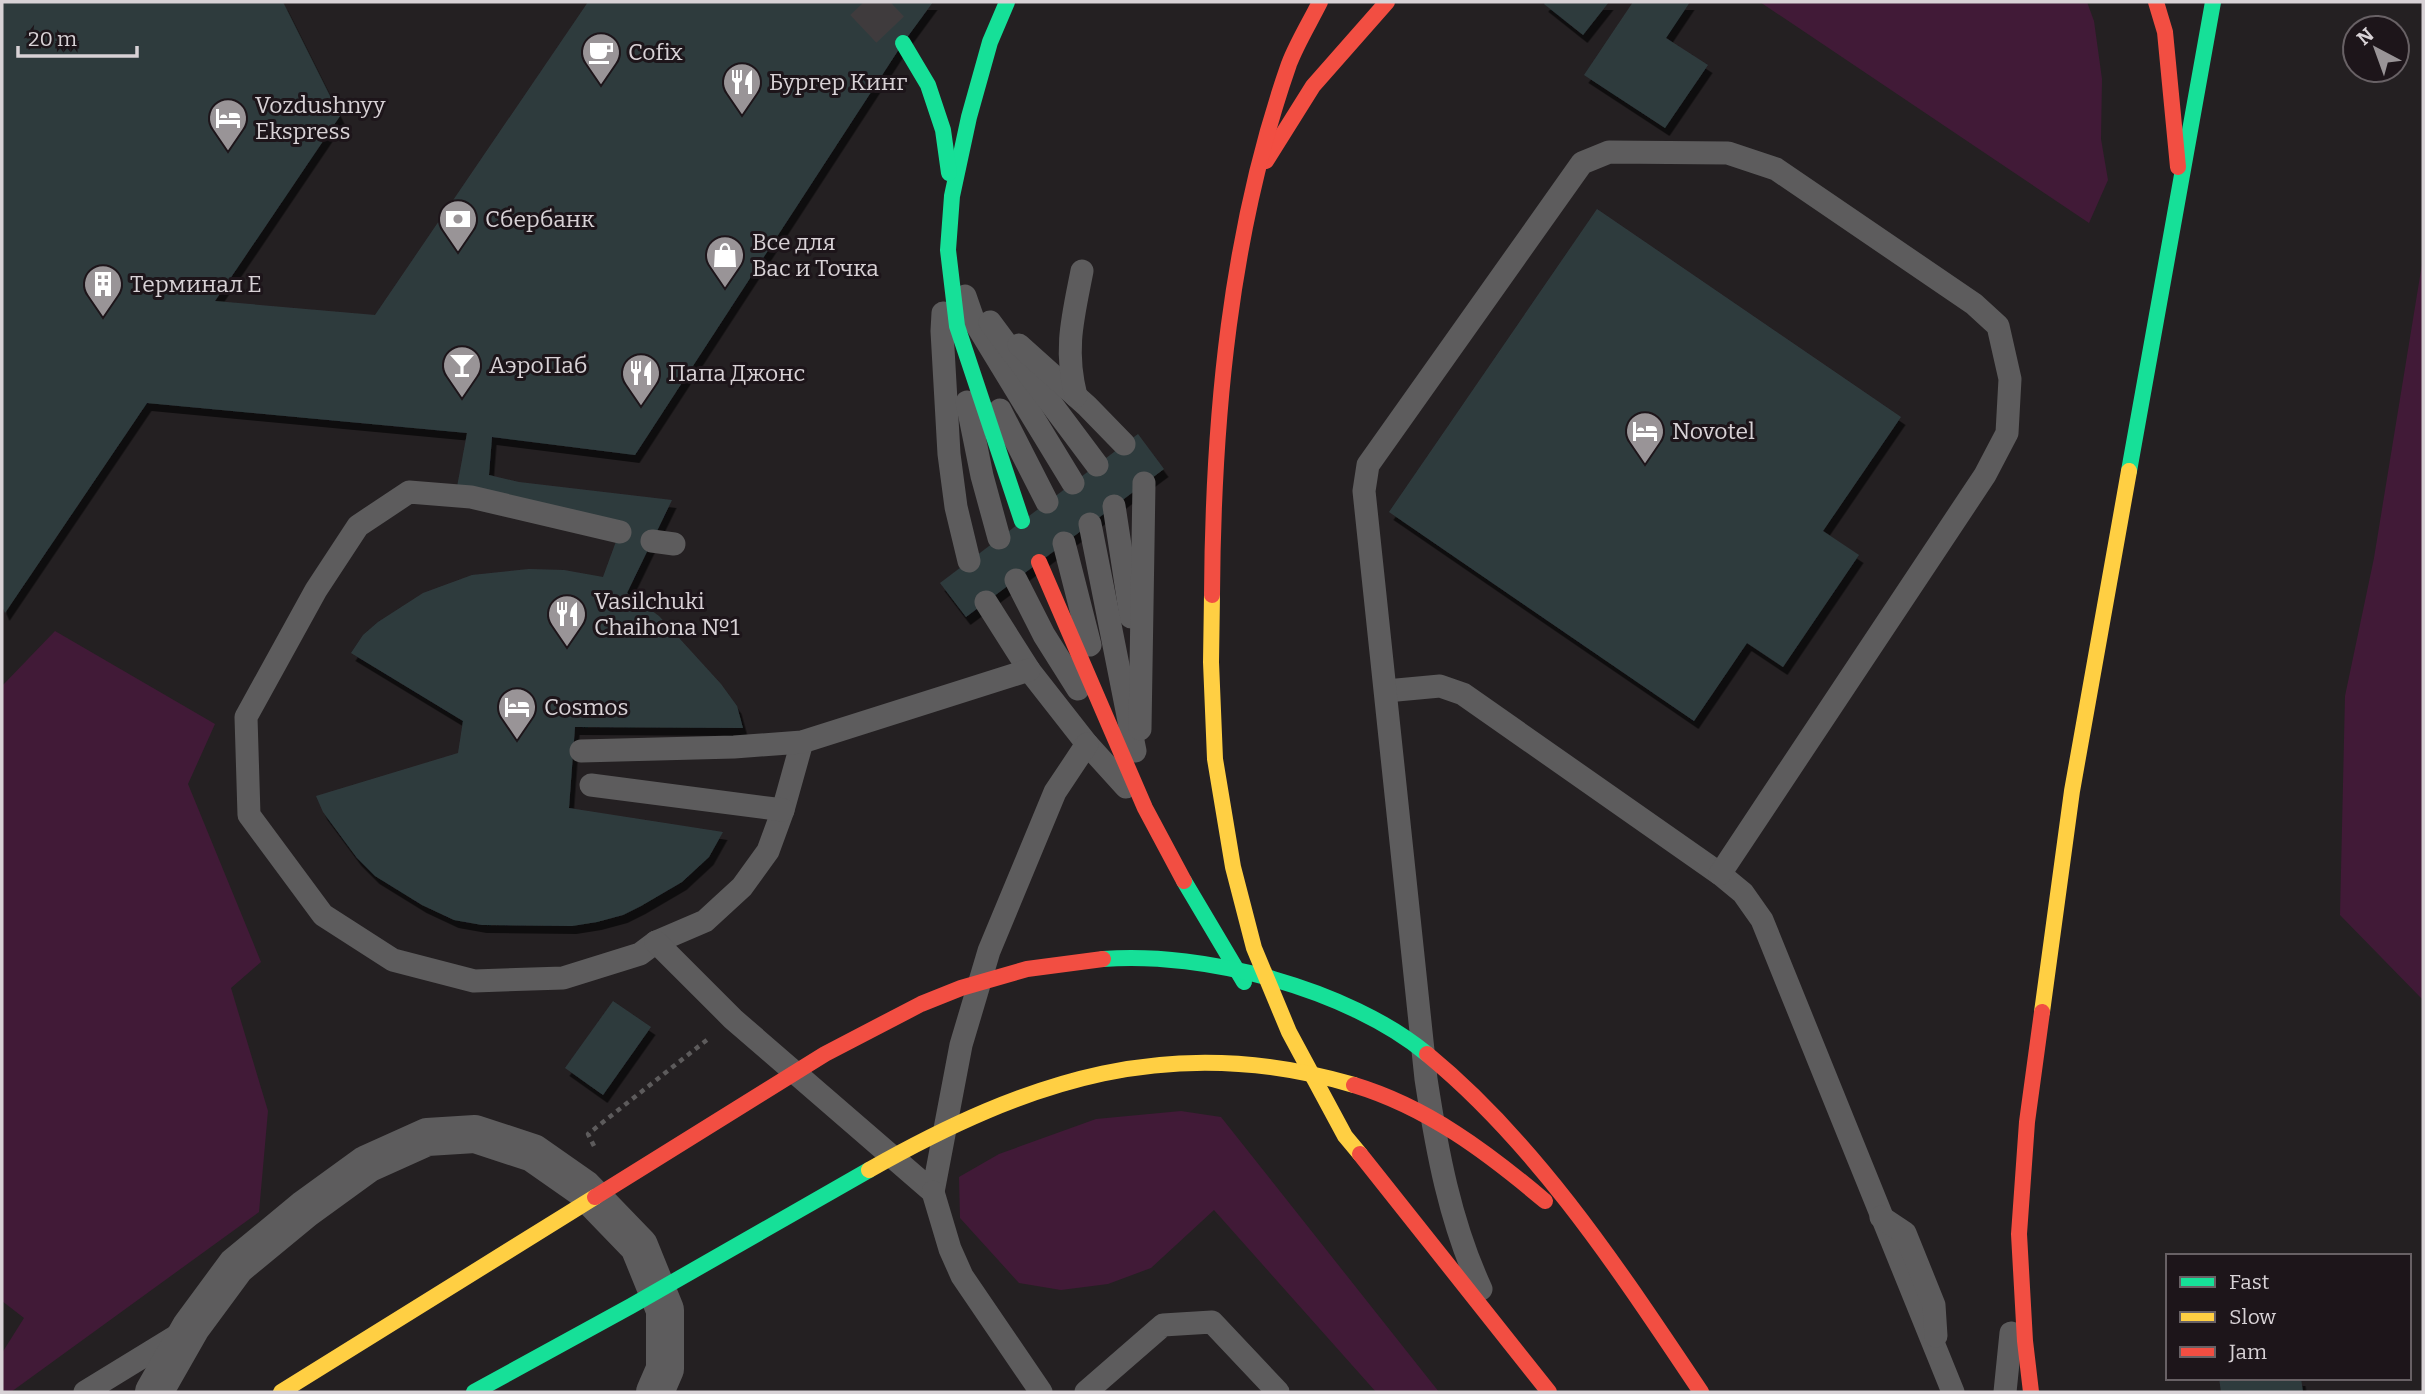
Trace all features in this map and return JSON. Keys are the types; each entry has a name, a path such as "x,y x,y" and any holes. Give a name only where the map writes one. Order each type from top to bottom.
{"street":[{"path":"1007,2 990,42 969,117 952,196 948,250 957,326 1022,521"},
{"path":"1320,2 1290,62 1256,176 1238,262 1222,395 1212,533 1211,662 1215,759 1233,867 1254,948 1289,1032 1345,1136"},
{"path":"1256,176 1313,86 1387,2"},
{"path":"2156,2 2165,32 2180,186"},
{"path":"2031,1392 2025,1341 2019,1234 2027,1122 2072,791 2213,2"},
{"path":"904,43 928,86 943,130 952,196"},
{"path":"1039,562 1145,808 1196,905 1345,1136 1549,1392"},
{"path":"281,1392 825,1054 904,1012 992,978 1046,964 1121,957 1184,959 1245,970 1310,991 1355,1011 1420,1048 1471,1093 1547,1177 1633,1292 1701,1392"},
{"path":"474,1392 607,1321 854,1179 951,1127 1018,1098 1083,1076 1143,1064 1202,1059 1261,1064 1328,1075 1401,1101 1469,1139 1544,1200 1633,1292"},
{"path":"154,1392 191,1327 236,1266 305,1209 367,1164 427,1137 475,1135 533,1153 583,1188 639,1246 665,1310 665,1369 655,1392"},
{"path":"505,1392 607,1321"}],"lane":[{"path":"1500,1330 1472,1269 1451,1209 1436,1146 1424,1064 1364,491 1368,466 1582,163 1609,152 1728,153 1776,170 1974,304 1998,326 2010,379 2007,433 1985,475 1720,874"},
{"path":"948,250 983,313 1097,464"},
{"path":"948,250 973,318 1073,483"},
{"path":"948,250 942,331 949,454 956,507 969,561"},
{"path":"1076,396 1068,353 1082,271"},
{"path":"983,313 1076,396 1124,444"},
{"path":"957,326 1047,502"},
{"path":"957,326 971,426 999,538"},
{"path":"1139,771 1144,484"},
{"path":"620,532 471,497 409,492 358,526 316,590 246,717 250,814 323,915 393,960 474,981 564,978 640,954 656,942 705,921 743,887 768,852 803,743"},
{"path":"1114,506 1141,682"},
{"path":"1090,524 1145,808"},
{"path":"1064,543 1115,740"},
{"path":"1016,580 1044,635 1071,679 1115,740"},
{"path":"986,602 1029,670 1087,744 1145,808"},
{"path":"582,751 803,743 1029,670"},
{"path":"1386,691 1440,686 1463,694 1744,893 1762,920 1953,1392"},
{"path":"1041,1392 962,1276 950,1249 933,1192 961,1045 989,951 1055,792 1087,744"},
{"path":"591,785 783,810"},
{"path":"656,942 733,1019 933,1192"},
{"path":"2005,1392 2019,1234"},
{"path":"1086,1392 1163,1325 1212,1322 1278,1392"},
{"path":"85,1392 191,1327"}],"shaded area":[{"path":"1760,2 2087,2 2094,21 2102,79 2101,139 2108,180 2089,223"},
{"path":"2423,258 2423,1000 2340,915 2345,696 2374,558"},
{"path":"55,631 215,724 188,784 261,962 231,988 268,1111 259,1212 11,1392 2,1392 2,1353 24,1318 2,1301 2,686"},
{"path":"1181,1111 1221,1117 1439,1392 1376,1392 1214,1210 1151,1268 1108,1284 1061,1290 1019,1283 960,1218 959,1177 999,1154 1096,1119"}],"building":[{"path":"2,2 283,2 340,116 215,301 375,315 588,2 933,2 903,43 635,455 492,437 489,475 519,482 672,500 627,593 659,616 721,684 737,706 743,728 575,727 569,808 723,832 709,857 682,882 623,915 597,922 572,926 482,925 454,920 422,905 375,876 357,858 323,812 316,796 458,753 463,721 351,653 363,635 378,622 423,593 472,575 529,569 564,570 603,577 622,525 457,487 467,433 147,403 5,613 2,606"},
{"path":"1609,2 1583,35 1544,4"},
{"path":"1633,2 1690,2 1666,38 1708,65 1665,128 1584,75"},
{"name":"Novotel","path":"1597,209 1901,417 1823,531 1859,555 1783,667 1747,643 1694,721 1389,512"},
{"path":"1138,434 1164,469 966,617 940,583"},
{"path":"613,1001 651,1027 603,1095 565,1068"},
{"path":"2219,1380 2301,1380 2303,1392 2221,1392"}],"tunnel":[{"path":"864,2 903,43"}],"traffic: fast":[{"path":"1007,2 990,42 969,117 952,196 948,250 957,326 1022,521"},
{"path":"2129,471 2213,2"},
{"path":"903,43 928,85 943,130 949,173"},
{"path":"1184,881 1244,982"},
{"path":"1103,959 1186,961 1274,979 1317,993 1357,1011 1395,1031 1427,1054"},
{"path":"474,1392 869,1170"}],"traffic: slow":[{"path":"2042,1012 2072,791 2129,471"},
{"path":"1212,595 1211,662 1215,759 1233,867 1254,948 1289,1032 1345,1136 1360,1154"},
{"path":"869,1170 986,1111 1044,1089 1103,1074 1162,1064 1224,1063 1287,1069 1354,1085"},
{"path":"281,1392 595,1197"}],"traffic: jam":[{"path":"1212,595 1221,394 1239,259 1252,193 1289,64 1320,2"},
{"path":"1266,161 1313,86 1387,2"},
{"path":"2156,2 2165,32 2178,167"},
{"path":"1039,562 1145,808 1184,881"},
{"path":"595,1197 825,1054 921,1004 961,988 1027,969 1103,959"},
{"path":"2031,1392 2025,1341 2019,1234 2027,1122 2042,1012"},
{"path":"1427,1054 1468,1090 1542,1170 1609,1257 1701,1392"},
{"path":"1354,1085 1381,1094 1431,1118 1501,1165 1545,1201"},
{"path":"1360,1154 1549,1392"}],"place":[{"name":"Cofix","path":"601,86"},
{"name":"Бургер Кинг","path":"742,116"},
{"name":"Vozdushnyy Ekspress","path":"228,152"},
{"name":"Сбербанк","path":"458,253"},
{"name":"Все для Вас и Точка","path":"725,289"},
{"name":"Терминал E","path":"103,318"},
{"name":"АэроПаб","path":"462,399"},
{"name":"Папа Джонс","path":"641,407"},
{"name":"Novotel","path":"1645,465"},
{"name":"Vasilchuki Chaihona №1","path":"567,648"},
{"name":"Cosmos","path":"517,741"}]}
